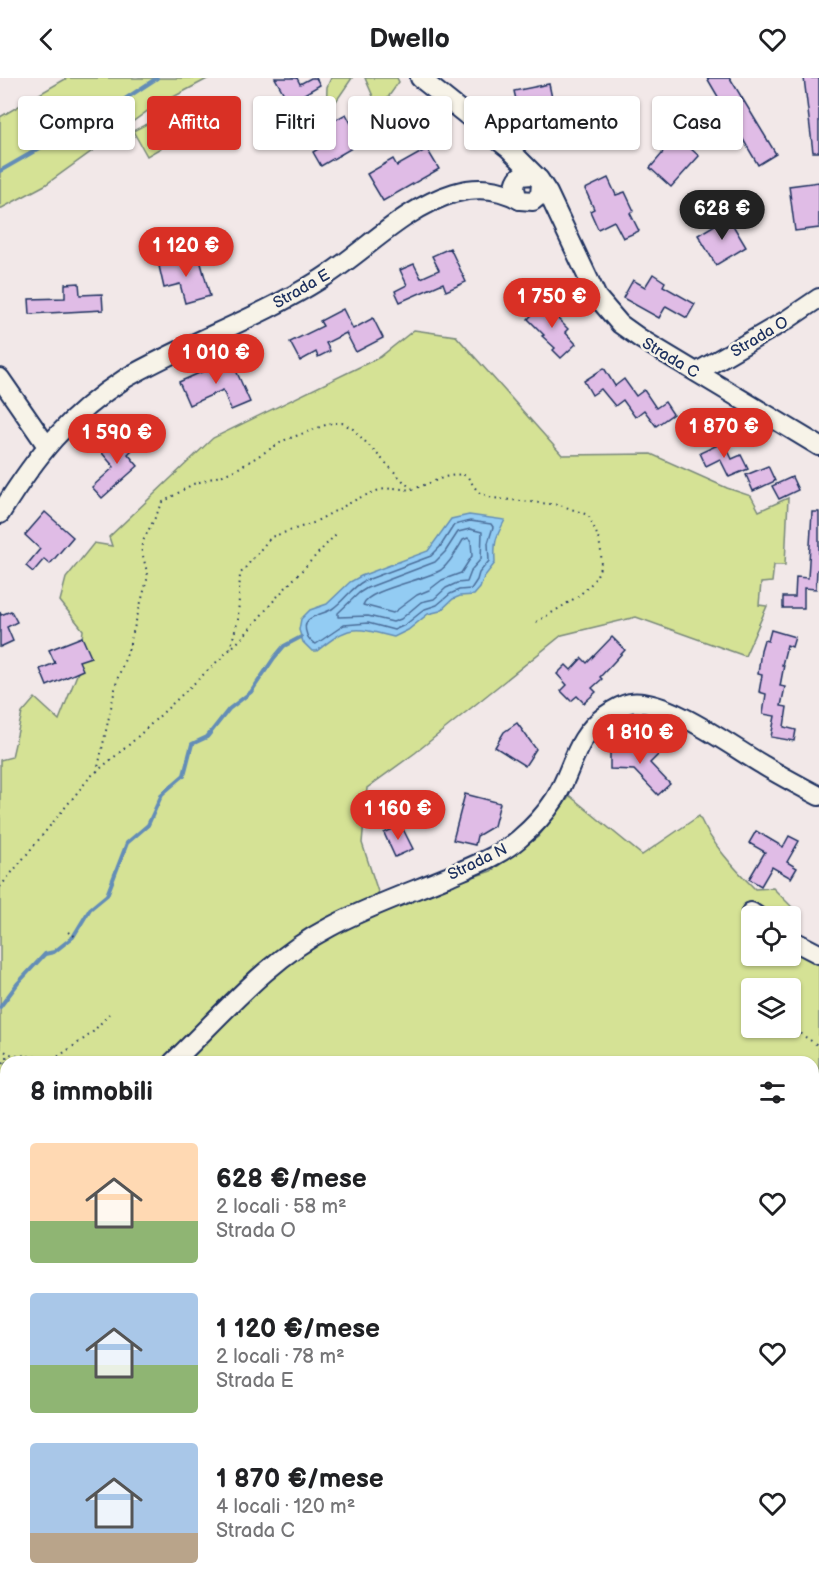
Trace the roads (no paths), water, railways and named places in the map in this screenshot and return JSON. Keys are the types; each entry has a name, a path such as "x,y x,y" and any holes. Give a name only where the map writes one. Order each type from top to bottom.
{"street":[{"name":"Strada C","path":"420,78 514,153 529,179 564,228 594,292 612,317 640,339 819,446"},
{"name":"Strada E","path":"0,514 33,462 46,446 88,405 126,378 322,279 414,212 452,194 529,179"},
{"path":"522,200 529,202 537,198 542,191 529,179 515,191 522,200 564,228"},
{"name":"Strada E","path":"478,189 496,190 522,200"},
{"name":"Strada O","path":"697,372 785,321 819,298"},
{"path":"0,378 46,446"},
{"name":"Strada N","path":"179,1056 255,980 309,939 349,917 475,865 519,839 555,798 576,750 586,735 601,719 622,705 643,702 670,711 819,796"},
{"path":"801,945 819,954"}],"water":[{"path":"469,515 505,520 496,541 495,563 474,595 453,599 440,611 428,614 408,630 394,637 370,631 353,630 337,636 317,651 312,651 303,642 299,630 301,619 310,610 327,604 350,582 361,576 428,551 451,519"}],"waterway":[{"path":"0,171 157,78"},
{"path":"0,1007 18,983 45,954 54,952 73,937 90,909 107,895 127,843 148,825 162,794 184,775 192,744 207,737 229,709 251,692 284,646 301,637"}]}
